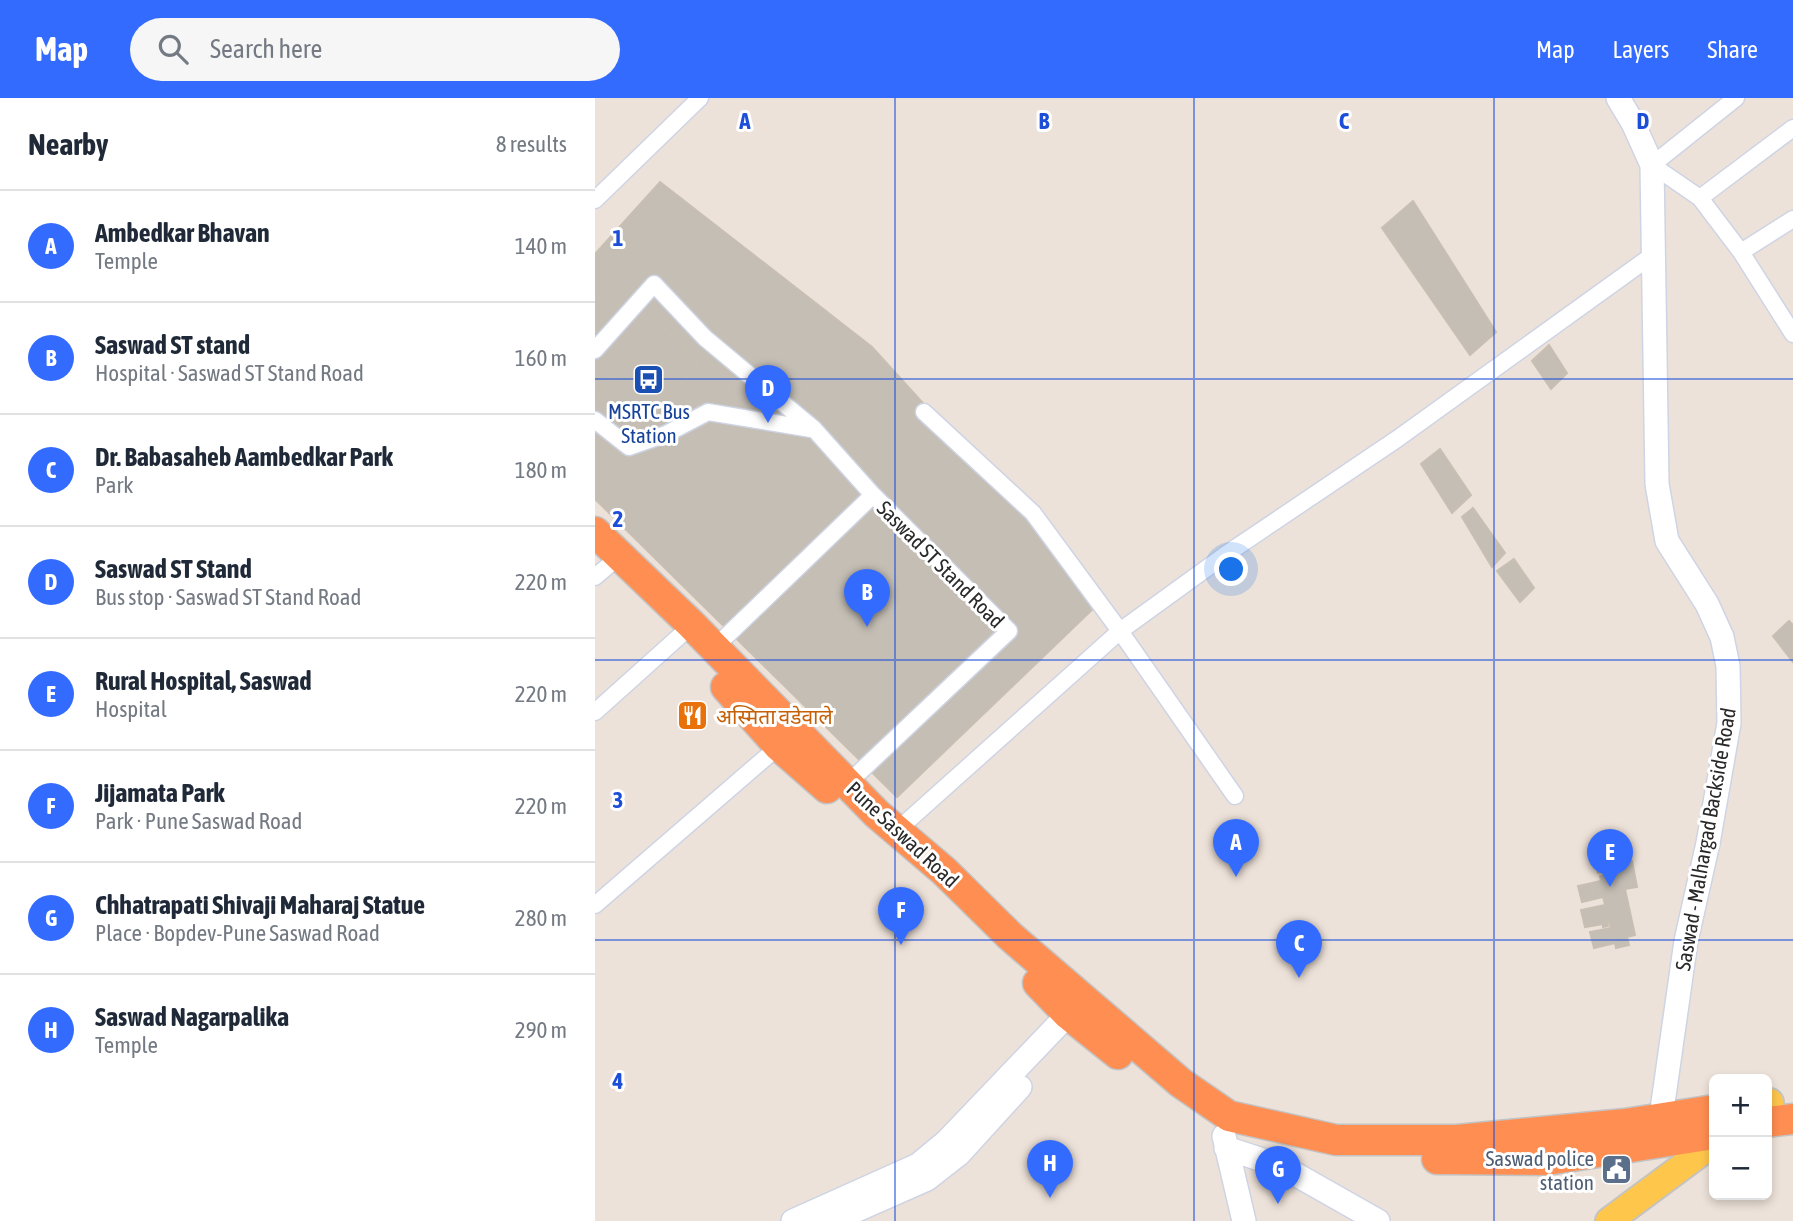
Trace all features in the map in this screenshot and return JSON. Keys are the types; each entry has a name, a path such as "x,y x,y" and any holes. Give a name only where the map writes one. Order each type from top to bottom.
{"highway":[{"name":"Pune Saswad Road","path":"595,532 686,630"},
{"name":"Pune Saswad Road","path":"599,565 714,648 847,783 892,836"},
{"path":"686,630 779,746 892,836 955,901 1081,1011 1181,1083 1226,1132 1330,1158 1547,1160 1659,1130 1709,1112"},
{"path":"1226,1132 1336,1140 1457,1140 1625,1124 1709,1134"}],"main road":[{"path":"1609,1221 1709,1147"},
{"path":"1633,1221 1709,1165"}],"street":[{"path":"595,200 700,98"},
{"name":"Saswad - Malhargad Backside Road","path":"1618,98 1652,165 1657,484 1667,541 1707,604 1722,637 1728,666 1729,723 1708,844 1686,941 1659,1130"},
{"path":"1736,98 1652,165 1700,198 1741,252 1793,334"},
{"path":"1700,198 1793,128"},
{"path":"1741,252 1793,219"},
{"path":"892,836 1121,631 1225,555 1397,439 1654,254"},
{"path":"595,351 654,284 723,353 814,429 873,495"},
{"path":"595,420 629,447 666,434 708,412 814,429"},
{"path":"924,412 1033,513 1121,631 1235,796"},
{"name":"Saswad ST Stand Road","path":"714,648 873,495 1009,631 847,783"},
{"path":"595,712 686,630"},
{"path":"598,897 779,746"},
{"path":"793,1221 959,1154 1081,1011"},
{"path":"1226,1132 1263,1162 1281,1166 1352,1221"},
{"path":"1226,1132 1244,1221"},
{"path":"832,1221 926,1169"},
{"path":"1321,1196 1378,1221"}],"building":[{"path":"660,182 872,347 1039,531 1095,607 897,797 595,499 595,254"},
{"path":"1413,201 1496,332 1470,355 1382,228"},
{"name":"MSRTC Bus Station","path":"666,329 700,364 633,430 598,394"},
{"path":"1549,345 1567,373 1551,389 1532,361"},
{"path":"1440,449 1471,495 1452,513 1421,464"},
{"path":"1473,508 1505,553 1492,567 1462,517"},
{"path":"1514,559 1534,588 1520,602 1497,571"},
{"path":"1789,621 1793,625 1793,662 1773,636"},
{"path":"1632,861 1637,887 1625,889 1635,935 1627,937 1629,945 1616,948 1615,943 1594,948 1590,932 1611,928 1609,921 1608,926 1603,927 1603,924 1585,927 1581,910 1605,905 1603,897 1582,902 1578,886 1601,881 1600,876 1606,875 1606,871 1598,873 1597,869"}],"place":[{"name":"MSRTC Bus Station","path":"649,379"},
{"name":"Saswad ST Stand","path":"768,423"},
{"name":"Saswad ST stand","path":"867,627"},
{"name":"अस्मिता वडेवाले","path":"693,716"},
{"name":"Ambedkar Bhavan","path":"1236,877"},
{"name":"Rural Hospital, Saswad","path":"1610,887"},
{"name":"Jijamata Park","path":"901,945"},
{"name":"Dr. Babasaheb Aambedkar Park","path":"1299,978"},
{"name":"Saswad police station","path":"1617,1170"},
{"name":"Saswad Nagarpalika","path":"1050,1198"},
{"name":"Chhatrapati Shivaji Maharaj Statue","path":"1278,1204"}]}
